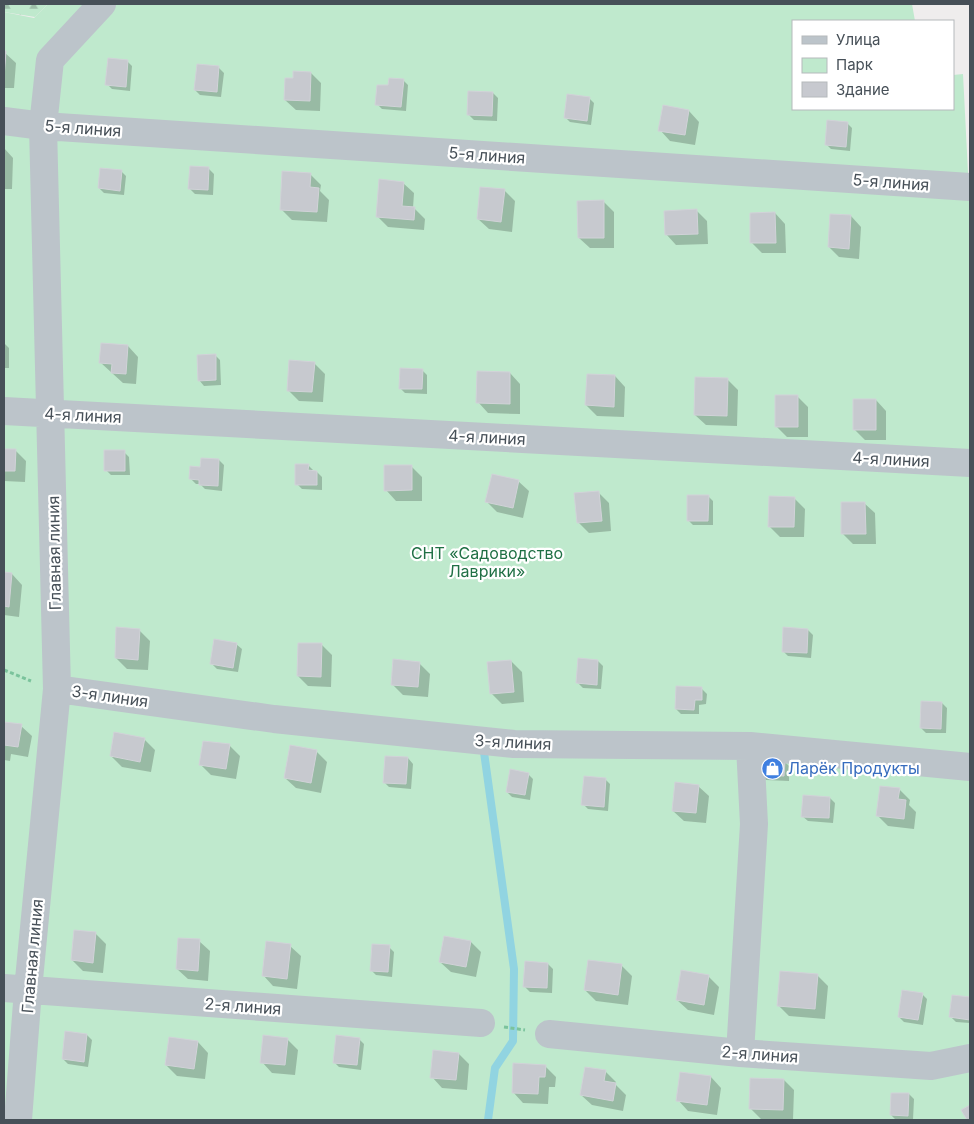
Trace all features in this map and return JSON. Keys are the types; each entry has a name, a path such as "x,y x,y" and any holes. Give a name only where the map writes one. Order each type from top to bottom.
{"lane":[{"name":"Главная линия","path":"18,1120 16,989 57,689 43,126 50,60 102,4"},
{"name":"5-я линия","path":"4,121 43,126 970,188"},
{"name":"4-я линия","path":"4,411 970,463"},
{"name":"3-я линия","path":"57,689 274,719 514,744 750,746 970,767"},
{"path":"740,1052 754,824 750,746"},
{"name":"2-я линия","path":"16,989 481,1024"},
{"name":"2-я линия","path":"549,1034 740,1052 931,1066 970,1058"}],"path":[{"path":"509,1028 520,1028"}],"green space":[{"path":"4,4 48,4 35,17 4,12"},
{"name":"СНТ «Садоводство Лаврики»","path":"48,4 912,4 915,20 792,20 792,110 954,110 954,75 963,74 970,212 970,1120 4,1120 4,12 34,18"}],"building":[{"path":"4,51 6,51 4,78"},
{"path":"108,58 128,60 126,87 105,85"},
{"path":"197,64 219,66 217,92 194,90"},
{"path":"293,71 311,72 310,101 284,100 285,78 293,78"},
{"path":"389,78 404,79 401,107 375,105 377,85 388,85"},
{"path":"468,91 493,92 492,116 467,115"},
{"path":"567,94 590,97 587,121 564,118"},
{"path":"663,105 689,110 685,135 658,131"},
{"path":"827,120 848,122 846,147 825,145"},
{"path":"190,166 209,167 208,190 188,189"},
{"path":"100,168 122,170 120,191 98,188"},
{"path":"282,171 311,173 310,187 319,188 317,212 280,210"},
{"path":"379,179 404,182 402,206 415,207 414,220 376,217"},
{"path":"480,187 505,189 501,222 477,219"},
{"path":"604,200 604,238 578,238 577,201"},
{"path":"697,209 698,234 665,235 664,211"},
{"path":"775,212 776,243 750,243 750,213"},
{"path":"830,214 851,215 849,249 828,247"},
{"path":"101,343 128,345 126,374 111,373 112,364 99,363"},
{"path":"216,354 216,380 198,381 197,355"},
{"path":"289,360 315,362 312,392 287,391"},
{"path":"400,368 423,369 422,389 399,389"},
{"path":"477,371 510,372 510,404 476,403"},
{"path":"587,374 615,375 614,407 585,405"},
{"path":"695,377 728,378 727,416 694,415"},
{"path":"775,395 798,395 798,427 775,427"},
{"path":"853,399 876,399 876,430 853,430"},
{"path":"4,449 16,449 15,471 4,471"},
{"path":"104,450 125,450 125,471 104,471"},
{"path":"201,458 219,459 218,486 199,485 199,480 189,479 190,466 200,467"},
{"path":"295,464 309,464 308,470 317,471 317,485 295,485"},
{"path":"384,465 412,465 412,490 384,491"},
{"path":"492,474 519,480 513,508 485,502"},
{"path":"599,491 602,521 577,523 574,493"},
{"path":"687,495 709,495 708,521 687,521"},
{"path":"769,496 795,497 794,527 768,527"},
{"path":"841,502 865,502 866,534 841,534"},
{"path":"4,572 12,573 9,607 4,606"},
{"path":"116,627 140,629 138,660 115,658"},
{"path":"783,627 808,629 807,653 782,652"},
{"path":"214,639 237,643 233,668 210,664"},
{"path":"298,643 322,643 321,677 297,676"},
{"path":"578,658 598,660 597,685 576,683"},
{"path":"393,659 420,662 418,687 391,685"},
{"path":"511,660 514,692 490,694 487,662"},
{"path":"676,686 702,687 702,700 695,700 694,710 675,709"},
{"path":"921,701 942,702 941,729 920,728"},
{"path":"4,722 22,724 18,747 4,745"},
{"path":"114,732 145,738 140,762 110,756"},
{"path":"203,741 230,744 226,769 199,765"},
{"path":"290,745 317,750 311,783 284,778"},
{"path":"385,756 408,757 406,784 383,783"},
{"name":"Ларёк Продукты","path":"760,759 785,760 784,776 759,775"},
{"path":"510,769 529,773 525,795 506,792"},
{"path":"584,776 606,778 604,807 581,805"},
{"path":"675,782 699,785 696,813 672,811"},
{"path":"880,786 900,788 898,799 906,800 904,819 876,816"},
{"path":"803,795 830,797 829,818 801,817"},
{"path":"74,930 96,932 93,963 71,960"},
{"path":"444,936 471,941 466,967 439,962"},
{"path":"178,938 200,939 198,971 176,969"},
{"path":"266,941 291,944 287,979 262,976"},
{"path":"372,944 390,945 388,972 370,971"},
{"path":"588,960 622,964 618,995 584,990"},
{"path":"525,961 548,963 547,988 523,987"},
{"path":"681,970 709,975 704,1005 676,1000"},
{"path":"780,971 818,974 815,1009 777,1006"},
{"path":"902,990 923,993 918,1020 898,1017"},
{"path":"952,995 970,997 970,1020 949,1017"},
{"path":"65,1031 87,1034 84,1062 62,1059"},
{"path":"263,1035 288,1038 285,1065 260,1063"},
{"path":"336,1035 360,1038 357,1065 333,1063"},
{"path":"169,1037 198,1041 194,1069 165,1065"},
{"path":"433,1050 459,1053 456,1080 430,1078"},
{"path":"513,1063 546,1065 545,1077 539,1077 538,1094 512,1093"},
{"path":"585,1067 606,1070 604,1081 616,1083 613,1101 580,1095"},
{"path":"680,1072 711,1076 707,1105 676,1101"},
{"path":"750,1078 784,1079 783,1110 749,1109"},
{"path":"891,1093 909,1093 908,1116 890,1115"},
{"path":"970,1105 970,1120 967,1120 961,1110"}],"waterway":[{"path":"483,745 514,969 513,1041 495,1068 488,1120"}],"place":[{"name":"Ларёк Продукты","path":"772,768"}]}
